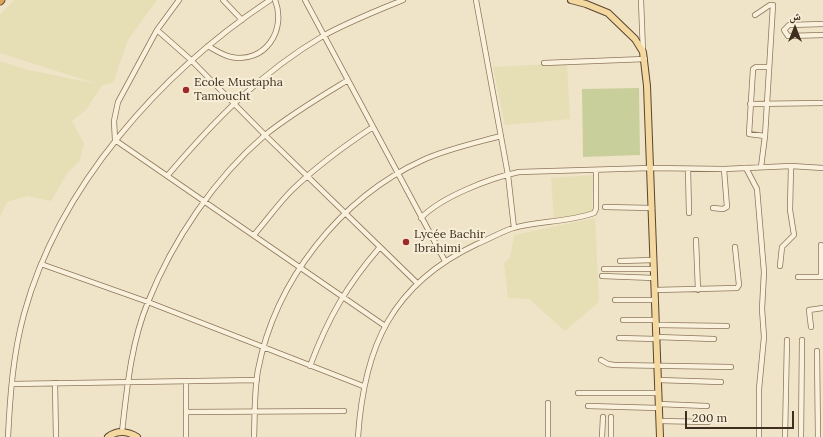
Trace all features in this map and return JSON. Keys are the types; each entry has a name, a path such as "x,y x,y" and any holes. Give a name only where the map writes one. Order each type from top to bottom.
{"main road":[{"path":"571,0 608,13 635,39 644,52 651,168 660,437"},
{"path":"108,437 122,432 131,433 137,437"}],"street":[{"path":"115,140 114,121 118,102 157,30 179,0"},
{"path":"223,0 242,20"},
{"path":"8,437 12,384 19,333 41,264 70,209 115,140 152,99 191,60 270,0"},
{"path":"208,46 223,54 238,58 253,55 266,48 275,36 277,29 278,11 275,0"},
{"path":"305,0 445,261"},
{"path":"168,175 200,137 234,102 262,79 324,36 403,0"},
{"path":"476,0 508,175 514,228"},
{"path":"642,0 644,52"},
{"path":"755,15 770,5 773,5 768,67 767,104 761,167"},
{"path":"823,24 789,25 784,30 788,36 823,35"},
{"path":"157,30 191,60 234,102 265,136 346,212 417,283"},
{"path":"544,63 645,59"},
{"path":"764,136 749,134 750,104 753,69 768,67"},
{"path":"122,432 127,382 134,350 148,302 177,244 205,201 233,168 265,136 303,108 348,80"},
{"path":"750,104 823,103"},
{"path":"254,235 291,191 307,176 341,148 373,127"},
{"path":"254,437 256,380 263,348 278,309 301,267 320,241 346,212 369,193 398,173 445,151 501,136"},
{"path":"115,140 168,175 385,326"},
{"path":"421,218 428,211 455,196 508,175 530,171 651,168 724,170 791,166 823,168"},
{"path":"780,266 782,247 794,235 790,210 791,166"},
{"path":"746,168 757,189 764,272 762,309 764,337 759,389 759,437"},
{"path":"688,169 689,213"},
{"path":"358,437 363,386 374,351 385,326 406,295 417,283 445,261 514,228 594,213 596,209 596,170"},
{"path":"713,208 723,209 727,207 724,170"},
{"path":"605,207 652,208"},
{"path":"696,240 698,290"},
{"path":"798,277 822,277 821,245"},
{"path":"310,366 323,331 342,296 380,247"},
{"path":"655,290 737,288 739,285 735,247"},
{"path":"620,261 654,260"},
{"path":"41,264 148,302 363,386"},
{"path":"604,269 654,268"},
{"path":"602,276 654,278"},
{"path":"615,300 656,300"},
{"path":"811,327 808,310 823,308"},
{"path":"623,320 727,326"},
{"path":"619,338 714,339"},
{"path":"784,437 787,340"},
{"path":"801,437 802,340"},
{"path":"817,351 818,437"},
{"path":"601,360 608,364 614,365 732,367"},
{"path":"12,384 256,380"},
{"path":"658,380 721,382"},
{"path":"186,381 186,437"},
{"path":"55,383 56,437"},
{"path":"578,393 659,393"},
{"path":"548,403 548,437"},
{"path":"588,406 707,406"},
{"path":"186,412 344,410"},
{"path":"602,437 603,417"},
{"path":"611,417 611,437"},
{"path":"660,421 708,422"}],"shaded area":[{"path":"14,0 157,0 128,40 113,83 102,85 86,110 72,121 84,144 79,162 68,172 51,201 27,196 7,202 0,217 0,61 24,69 97,84 0,53 0,14"},
{"path":"567,63 570,119 505,125 493,67"},
{"path":"593,175 592,211 554,219 551,178"},
{"path":"595,218 599,302 565,331 529,299 508,298 504,263 510,258 514,235"}],"green space":[{"path":"639,88 640,155 583,157 582,89"}],"place":[{"name":"Ecole Mustapha Tamoucht","path":"186,90"},
{"name":"Lycée Bachir Ibrahimi","path":"406,242"}]}
